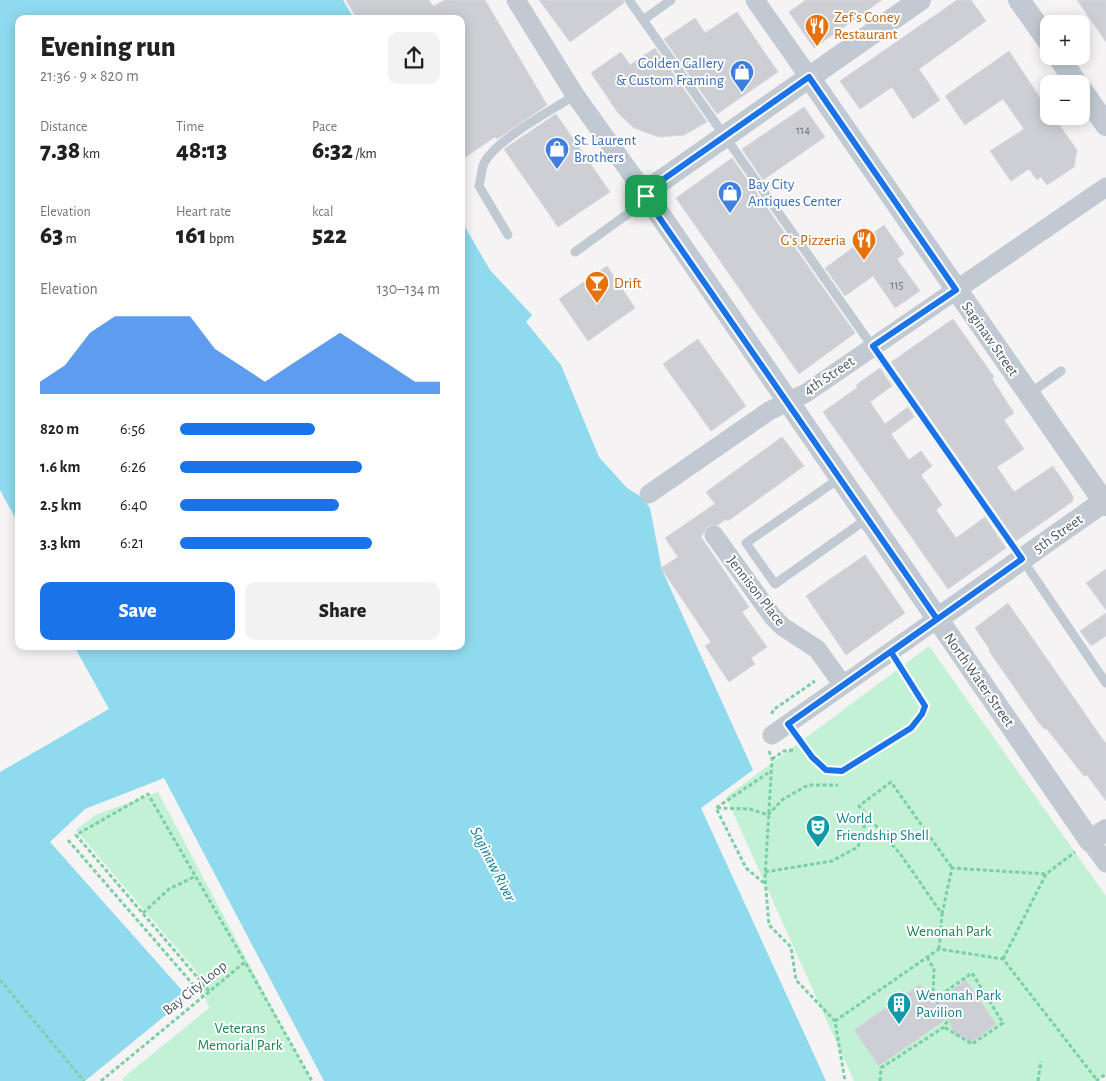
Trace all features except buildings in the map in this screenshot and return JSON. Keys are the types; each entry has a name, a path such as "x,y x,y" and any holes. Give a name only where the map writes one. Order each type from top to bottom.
{"street":[{"name":"North Water Street","path":"516,0 576,95 654,210 788,401 937,619 1098,835 1106,864"},
{"name":"Saginaw Street","path":"755,0 1105,502"},
{"path":"646,196 658,183 920,0"},
{"path":"1019,0 1040,29"},
{"path":"1090,102 1106,125"},
{"name":"4th Street","path":"649,494 769,411 806,393 1106,186"},
{"name":"5th Street","path":"937,619 1105,502"},
{"name":"Jennison Place","path":"714,535 773,617 783,627 817,649 843,685"},
{"path":"774,730 843,685 937,619"}],"lane":[{"path":"628,0 873,346 1106,683"},
{"path":"643,20 671,0"},
{"path":"508,236 479,186 484,164 494,150 510,138 576,95"},
{"path":"575,252 633,210 646,196"},
{"path":"1028,394 1061,371"},
{"path":"840,478 746,542 775,584 868,518"},
{"path":"774,730 812,757 826,770 842,771 911,728 922,714 925,706 891,652"}],"path":[{"path":"814,681 773,710 774,730 765,872 768,925 791,948 796,980 835,1022 845,1081"},
{"path":"772,759 792,748 796,752"},
{"path":"716,808 771,771"},
{"path":"814,778 819,785"},
{"path":"939,949 942,914 952,868 891,782 859,806 901,855 942,914"},
{"path":"768,815 782,800 808,785 838,785"},
{"path":"209,991 76,835 148,794 245,962"},
{"path":"716,808 750,809 768,815"},
{"path":"716,808 746,868 765,883"},
{"path":"765,872 832,860 858,847 867,817"},
{"path":"1003,959 1046,874 1098,835"},
{"path":"68,840 203,996"},
{"path":"952,868 1046,874"},
{"path":"143,913 169,889 196,876"},
{"path":"835,1022 939,949 1003,959 1097,1081 1106,1074"},
{"path":"880,1081 881,1068 944,1026 949,1018 935,999 932,983 934,969 927,957"},
{"name":"Bay City Loop","path":"101,1081 245,962 312,1081"},
{"path":"935,999 972,973 1003,1023 972,1044 944,1026"},
{"path":"0,980 84,1081"},
{"path":"1038,1081 1041,1061"}],"green space":[{"name":"Wenonah Park","path":"929,646 1106,896 1106,1074 1095,1081 854,1081 726,797"},
{"name":"Veterans Memorial Park","path":"158,792 311,1081 123,1081 123,1078 209,1008 196,971 76,830 95,815"}],"water":[{"path":"0,0 343,0 352,15 15,15 15,518 0,490"},
{"name":"Saginaw River","path":"465,227 490,270 532,315 526,322 561,365 599,457 627,488 643,498 650,508 662,570 753,770 701,808 826,1081 324,1081 164,778 85,809 50,842 188,997 85,1081 0,1081 0,772 109,709 76,650 465,650"}],"place":[{"name":"Zef's Coney Restaurant","path":"817,47"},
{"name":"Golden Gallery & Custom Framing","path":"742,93"},
{"name":"St. Laurent Brothers","path":"557,170"},
{"name":"Bay City Antiques Center","path":"730,214"},
{"name":"G's Pizzeria","path":"864,261"},
{"name":"Drift","path":"597,304"},
{"name":"World Friendship Shell","path":"818,848"},
{"name":"Wenonah Park Pavilion","path":"899,1025"}],"route":[{"path":"809,77 956,290 873,346 1022,559 891,652 925,706 922,714 911,728 842,771 826,770 812,757 788,724 937,619 646,196 658,183 809,77"}]}
